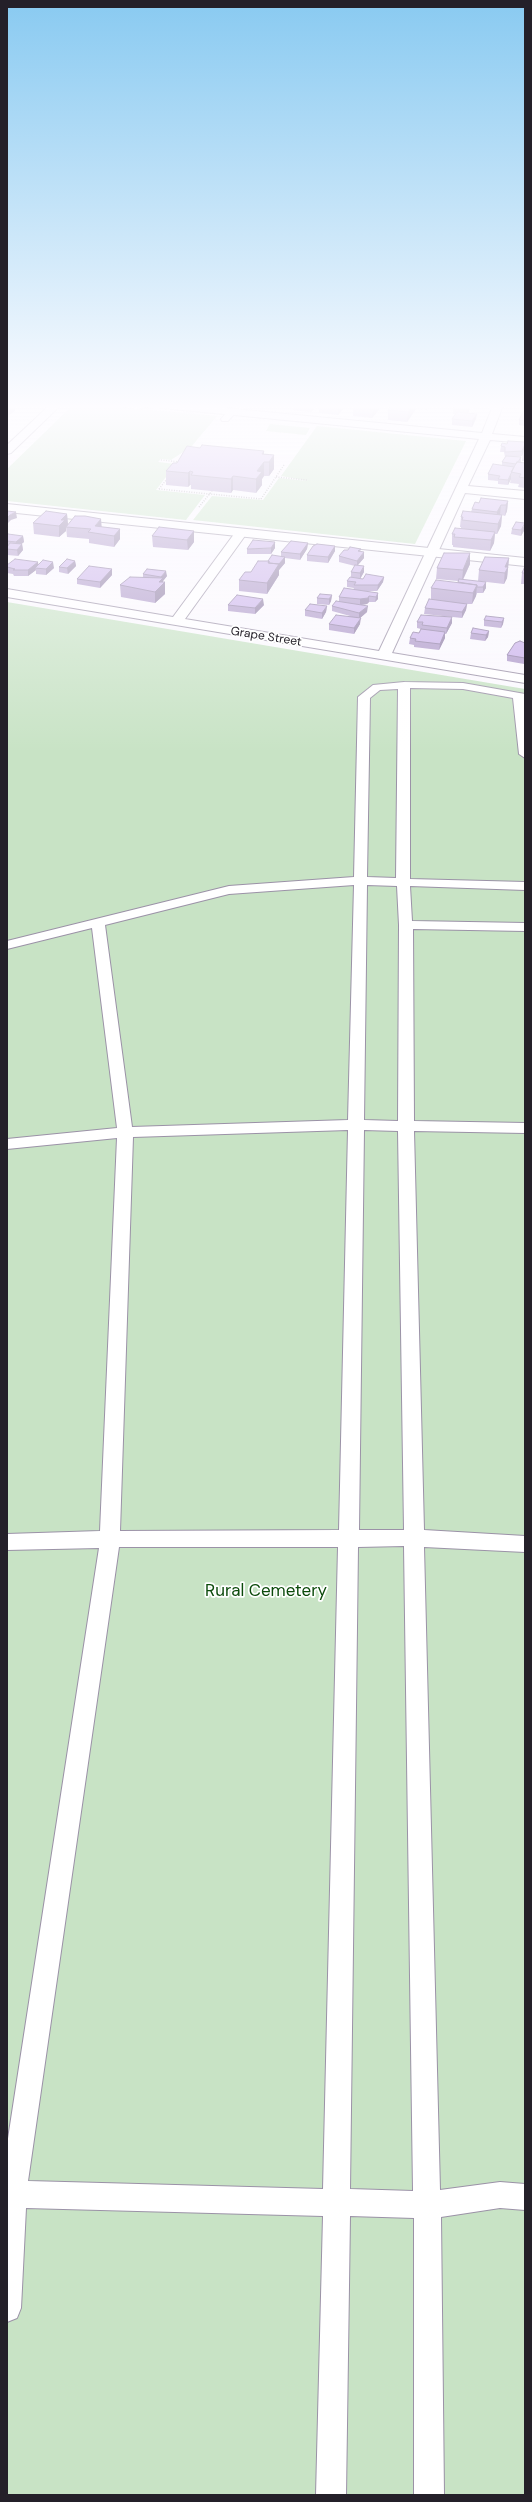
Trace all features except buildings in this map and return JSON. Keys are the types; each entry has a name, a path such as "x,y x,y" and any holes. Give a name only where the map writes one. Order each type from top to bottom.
{"street":[{"path":"117,520 525,562"},
{"path":"384,656 446,520"},
{"path":"176,622 241,533"},
{"name":"Grape Street","path":"7,593 384,656 523,690"}],"lane":[{"path":"404,685 403,883 406,925 406,1125 427,2205 429,2495"},
{"path":"331,2495 338,2202 347,1539 364,697 377,687 404,685 463,686 523,690 525,754"},
{"path":"7,945 98,921 229,890 360,881 525,886"},
{"path":"7,2308 10,2193 110,1539 125,1132 98,921"},
{"path":"406,925 525,927"},
{"path":"7,1144 125,1132 356,1125 525,1128"},
{"path":"7,1542 110,1539 414,1538 525,1544"},
{"path":"10,2193 427,2205 500,2195 525,2197"}],"green space":[{"path":"193,520 427,520 415,544"},
{"name":"Rural Cemetery","path":"7,602 525,689 525,2495 7,2495"}]}
